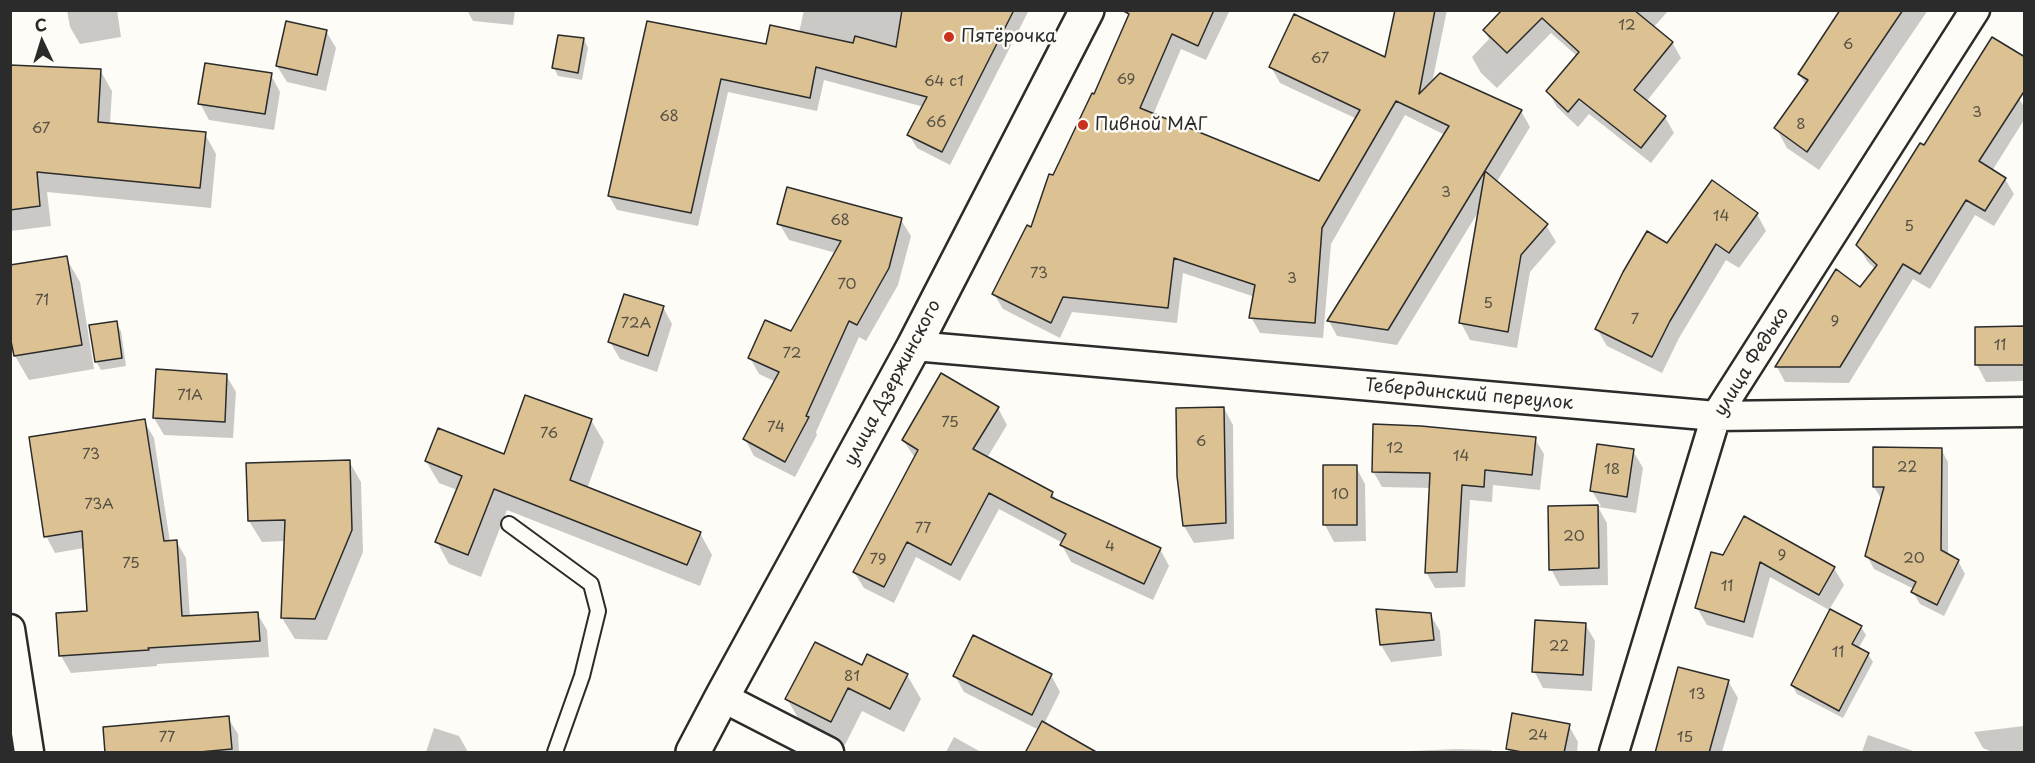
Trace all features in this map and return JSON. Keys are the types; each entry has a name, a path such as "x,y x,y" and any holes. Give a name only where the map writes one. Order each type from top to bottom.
{"main road":[{"name":"улица Дзержинского","path":"693,753 914,346 1086,10"}],"street":[{"name":"улица Федько","path":"1614,753 1716,416 1975,10"},
{"name":"Тебердинский переулок","path":"914,346 1716,416 2025,412"},
{"path":"10,628 29,753"},
{"path":"722,697 829,753"}],"lane":[{"path":"509,524 591,584 598,611 582,676 555,753"}],"building":[{"path":"902,10 1014,10 942,152 907,135 927,97 816,67 810,98 721,79 691,213 608,196 647,21 766,44 770,25 853,43 855,36 896,47"},
{"path":"1122,10 1214,10 1198,46 1172,34 1140,108 1319,181 1360,110 1269,67 1294,14 1385,57 1395,10 1435,10 1419,94 1440,73 1522,110 1388,330 1327,321 1449,126 1396,101 1322,228 1315,323 1249,318 1255,285 1174,258 1168,308 1063,297 1051,323 992,294 1027,225 1031,227 1049,174 1053,175 1092,93 1094,94 1129,14"},
{"path":"1502,10 1634,10 1673,42 1634,90 1666,116 1641,148 1579,99 1568,112 1546,91 1579,52 1542,18 1507,53 1483,30"},
{"path":"1840,10 1903,10 1807,152 1774,128 1808,80 1798,74"},
{"path":"286,21 327,30 317,75 276,66"},
{"path":"558,35 584,38 578,73 552,68"},
{"path":"1992,37 2025,57 2025,90 1979,161 2006,178 1985,211 1966,200 1920,274 1903,264 1840,367 1775,367 1836,269 1860,287 1877,265 1856,245 1920,143 1924,145"},
{"path":"205,63 272,73 265,114 198,104"},
{"path":"10,65 101,69 98,122 206,132 200,188 37,172 40,206 10,210"},
{"path":"1485,171 1548,224 1521,255 1508,332 1459,323"},
{"path":"1712,180 1758,213 1729,253 1716,244 1670,321 1652,357 1595,329 1623,272 1647,231 1667,243"},
{"path":"787,187 902,218 889,268 857,325 849,321 806,416 809,417 785,462 743,439 779,372 748,358 765,320 791,331 841,241 777,224"},
{"path":"67,256 82,345 14,356 10,336 10,265"},
{"path":"624,294 664,306 648,356 608,342"},
{"path":"117,321 122,358 95,362 89,325"},
{"path":"2025,326 2025,365 1975,365 1975,327"},
{"path":"156,369 227,374 225,422 153,418"},
{"path":"941,373 999,407 973,449 1053,492 1051,497 1161,548 1144,584 1060,545 1066,534 989,493 951,565 907,542 884,587 853,572 918,450 902,440"},
{"path":"525,395 592,419 570,480 701,532 687,565 494,489 468,555 435,542 462,476 425,461 438,428 504,454"},
{"path":"1224,407 1226,523 1183,526 1177,476 1176,408"},
{"path":"145,419 164,541 177,540 182,616 258,612 260,641 59,656 56,613 87,611 82,531 44,537 29,437"},
{"path":"1373,424 1421,426 1536,437 1532,475 1485,470 1484,487 1462,485 1457,572 1425,573 1430,473 1372,472"},
{"path":"1597,444 1634,449 1627,497 1590,491"},
{"path":"1873,447 1942,448 1941,550 1959,560 1937,605 1911,592 1916,582 1865,556 1884,487 1873,487"},
{"path":"350,460 352,530 315,619 281,618 285,520 248,521 246,463"},
{"path":"1323,465 1357,465 1357,525 1323,525"},
{"path":"1598,505 1599,568 1549,570 1548,506"},
{"path":"1744,516 1835,567 1819,595 1760,562 1744,622 1695,608 1711,552 1723,555"},
{"path":"1376,609 1431,613 1434,640 1380,645"},
{"path":"1830,609 1862,626 1852,644 1869,653 1839,711 1791,685"},
{"path":"1535,620 1586,623 1583,675 1532,672"},
{"path":"973,635 1052,674 1032,715 953,676"},
{"path":"815,642 862,665 867,654 908,674 890,709 848,688 831,722 785,699"},
{"path":"1678,667 1729,680 1709,753 1655,753"},
{"path":"1512,713 1570,724 1564,753 1527,753 1506,749"},
{"path":"229,716 232,749 189,753 105,753 103,727"},
{"path":"1042,721 1098,753 1025,753"}],"place":[{"name":"Пятёрочка","path":"949,37"},
{"name":"Пивной МАГ","path":"1083,125"}]}
